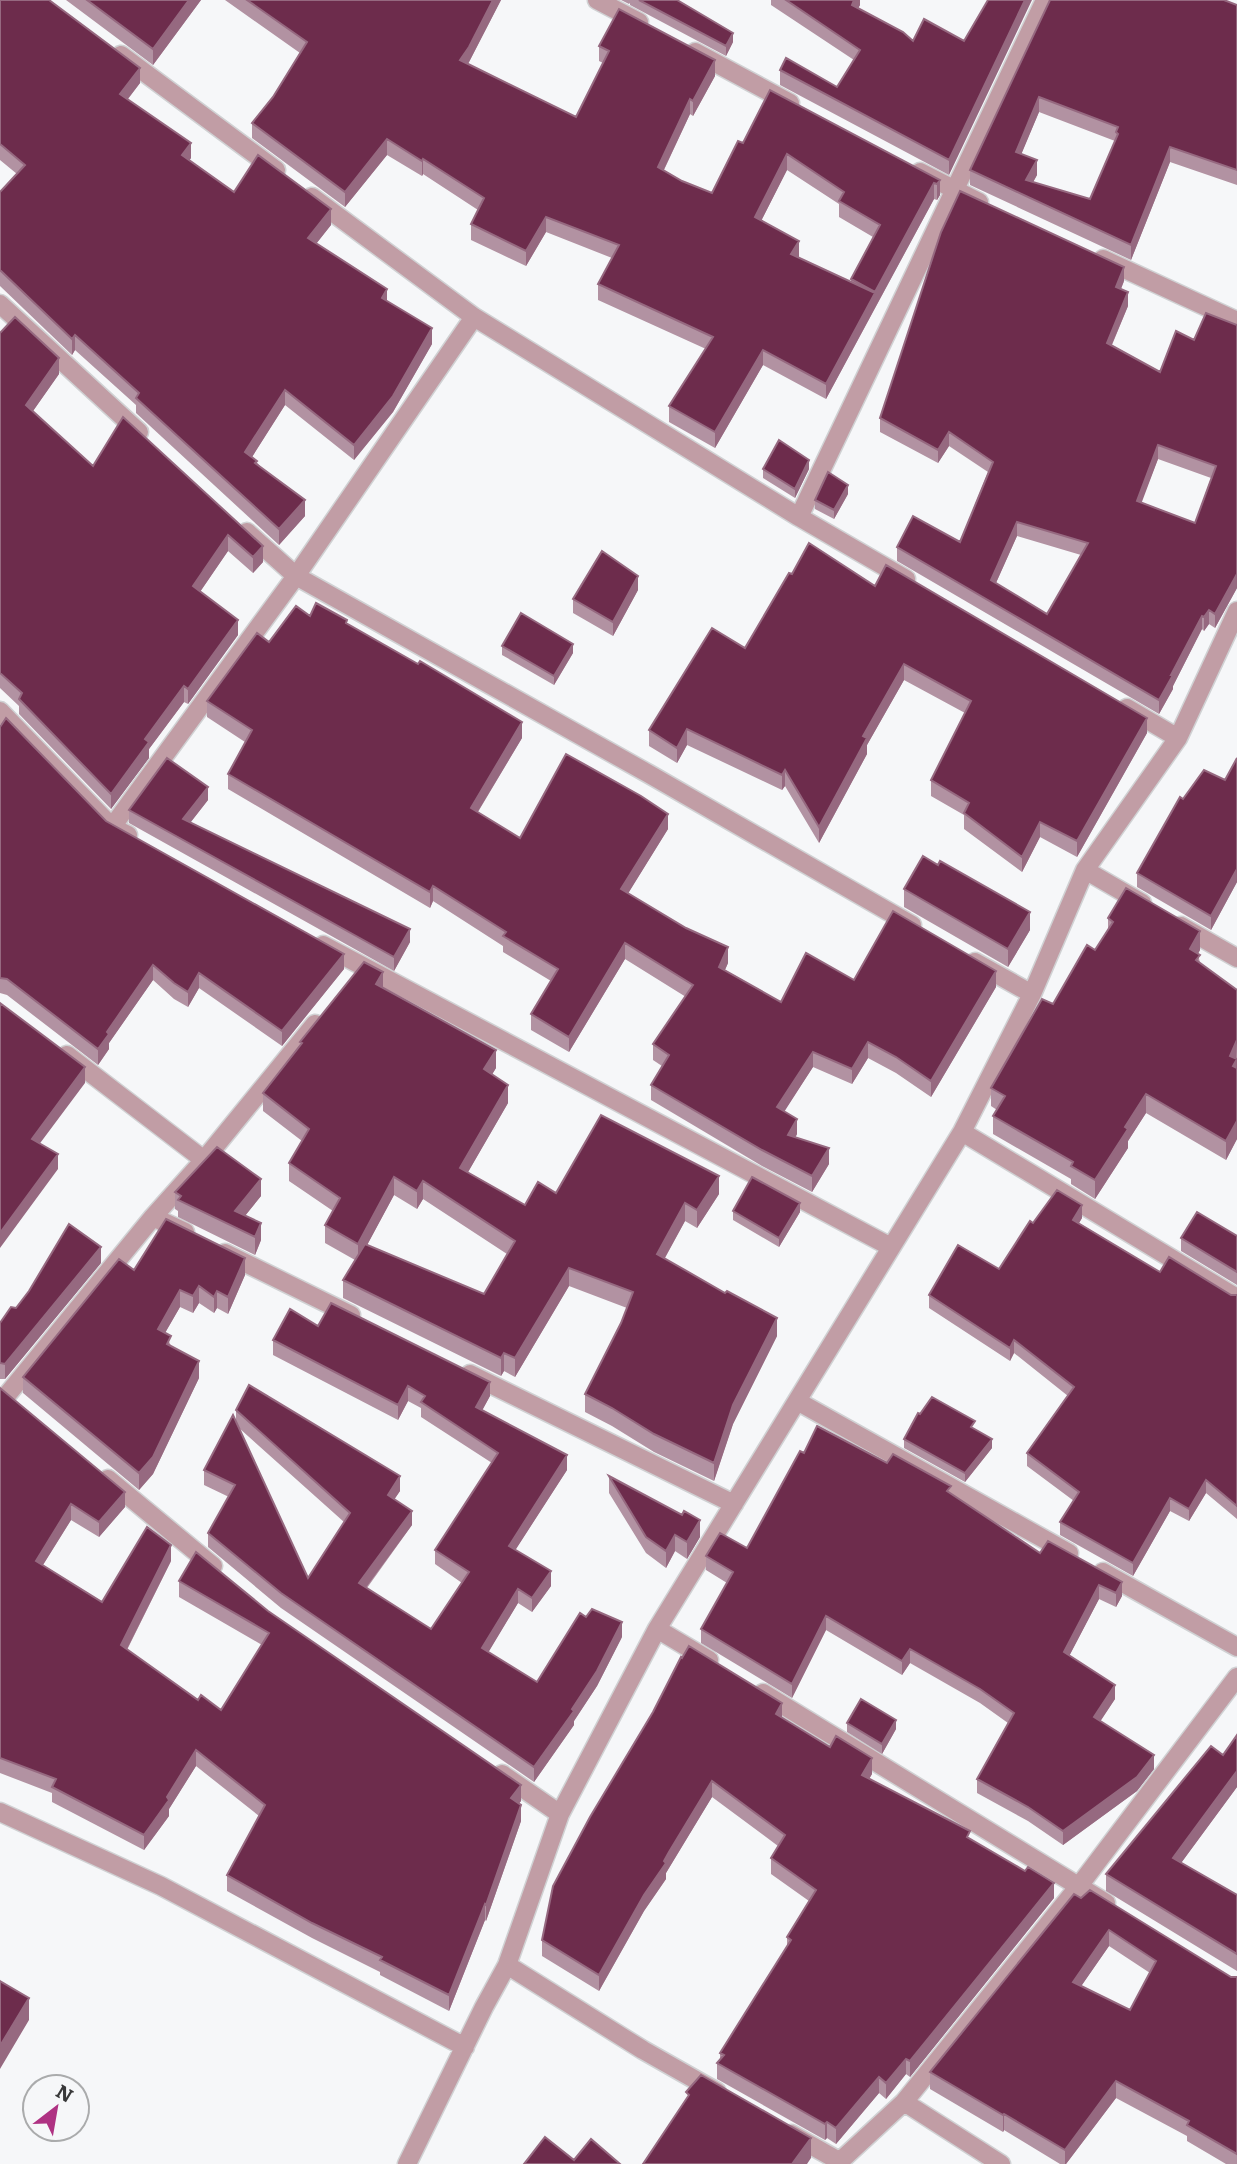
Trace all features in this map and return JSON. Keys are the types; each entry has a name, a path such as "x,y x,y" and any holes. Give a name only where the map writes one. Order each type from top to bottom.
{"street":[{"path":"597,0 659,33"},
{"path":"799,517 1045,0"},
{"path":"103,42 474,317 799,517 918,586"},
{"path":"683,46 806,111"},
{"path":"904,164 990,207"},
{"path":"1089,253 1237,321"},
{"path":"0,304 153,445"},
{"path":"112,827 296,576 474,317"},
{"path":"234,520 296,576 924,932"},
{"path":"407,2164 507,1965 560,1814 657,1629 962,1132 1032,994 1085,870 1178,738 1237,611"},
{"path":"1107,696 1178,738"},
{"path":"0,711 112,827 148,846"},
{"path":"1085,870 1237,958"},
{"path":"314,940 357,972 891,1247"},
{"path":"960,953 1032,994"},
{"path":"8,1396 326,1009"},
{"path":"54,1045 204,1160"},
{"path":"962,1132 1237,1298"},
{"path":"153,1217 363,1321"},
{"path":"450,1364 733,1504"},
{"path":"797,1401 1237,1647"},
{"path":"93,1466 232,1581"},
{"path":"657,1629 727,1671"},
{"path":"782,2129 838,2163 904,2102 1079,1886 1237,1677"},
{"path":"751,1686 1124,1914"},
{"path":"492,1767 560,1814"},
{"path":"0,1812 161,1886 465,2048"},
{"path":"507,1965 643,2050 735,2102"},
{"path":"904,2102 1001,2164"}],"building":[{"path":"0,0 49,0 140,68 120,94 191,143 182,155 234,192 258,155 331,209 308,238 387,289 382,298 432,328 393,396 354,445 285,390 245,452 257,461 255,463 305,500 279,529 136,398 139,393 75,335 72,339 0,270 0,192 25,165 0,144"},
{"path":"87,0 189,0 153,49"},
{"path":"247,0 493,0 460,60 576,117 609,51 599,46 619,9 715,60 693,101 690,99 658,167 682,181 712,193 738,141 743,143 770,90 940,180 937,184 934,183 875,292 851,279 880,225 839,201 844,192 787,154 755,217 799,241 791,254 875,293 826,384 763,350 715,432 669,406 713,337 598,284 619,245 546,217 526,251 471,224 484,198 387,139 345,192 252,123 273,97 307,42"},
{"path":"639,0 677,0 733,33 726,46"},
{"path":"786,0 854,0 852,5 903,32 913,41 924,19 964,41 988,0 1025,0 949,160 780,70 786,58 837,87 860,50"},
{"path":"1050,0 1224,0 1237,5 1237,170 1170,147 1131,245 970,170","holes":["1039,97 1118,127 1118,134 1090,199 1026,180 1037,160 1016,152"]},
{"path":"960,191 1124,267 1116,287 1128,292 1107,343 1160,372 1176,331 1194,340 1206,313 1237,325 1237,574 1215,614 1209,610 1202,616 1159,700 897,547 913,516 960,542 993,462 949,432 938,450 880,418 941,232","holes":["1158,445 1216,466 1195,523 1137,501","1017,522 1088,543 1047,614 991,580"]},
{"path":"15,317 59,358 26,405 93,466 123,417 263,546 253,557 228,535 193,586 238,620 188,689 184,686 145,739 149,742 111,794 19,699 22,693 0,673 0,333"},
{"path":"779,440 809,460 795,489 763,469"},
{"path":"828,472 848,485 834,510 815,500"},
{"path":"809,543 875,586 886,565 1147,718 1077,841 1040,822 1022,857 964,813 969,803 931,780 971,701 904,664 863,736 867,738 819,827 785,770 782,775 687,729 677,748 649,730 712,628 745,648"},
{"path":"602,551 638,576 613,622 573,599"},
{"path":"316,603 347,620 346,623 418,664 420,661 522,722 471,808 520,838 566,754 668,814 621,889 686,928 728,947 719,967 781,1002 806,953 854,980 893,911 996,971 931,1081 868,1042 852,1069 813,1052 777,1107 797,1119 788,1135 829,1148 812,1176 651,1085 669,1055 653,1044 693,985 625,943 569,1037 531,1014 558,969 503,936 506,932 433,886 430,892 228,774 252,730 207,701 257,633 269,642 296,606 310,616"},
{"path":"521,613 573,644 554,676 502,646"},
{"path":"6,718 106,821 344,954 282,1031 199,973 188,992 153,965 98,1049 7,979 0,978 0,727"},
{"path":"167,758 208,787 183,819 410,929 394,957 129,810"},
{"path":"1237,758 1237,869 1211,916 1137,873 1180,797 1183,799 1204,770 1225,780"},
{"path":"923,856 938,865 940,861 1030,912 1008,949 904,889"},
{"path":"1126,888 1200,931 1190,949 1200,955 1196,960 1237,990 1237,1040 1230,1056 1237,1059 1233,1066 1237,1068 1237,1121 1226,1141 1146,1094 1125,1127 1128,1129 1095,1180 1071,1166 1073,1162 993,1116 1005,1096 991,1088 1042,999 1053,1004 1087,945 1095,950 1113,922 1108,918"},
{"path":"364,962 383,972 376,984 496,1050 484,1069 508,1085 460,1168 525,1205 538,1182 556,1193 601,1115 719,1176 697,1210 685,1203 657,1254 725,1293 727,1291 777,1318 733,1405 714,1463 654,1434 585,1394 621,1323 633,1292 569,1268 515,1358 504,1353 501,1358 343,1280 365,1244 484,1294 515,1241 423,1181 417,1191 394,1177 358,1244 325,1225 340,1198 289,1163 309,1129 263,1093"},
{"path":"0,1003 85,1067 32,1139 58,1154 0,1233"},
{"path":"217,1147 261,1179 235,1211 261,1223 255,1237 178,1200 181,1196 175,1192"},
{"path":"752,1177 800,1203 779,1238 733,1211"},
{"path":"1057,1190 1082,1205 1073,1220 1160,1272 1169,1257 1231,1295 1237,1295 1237,1506 1206,1480 1189,1509 1170,1498 1133,1563 1060,1522 1079,1492 1027,1453 1074,1387 1014,1340 1010,1348 929,1295 958,1245 999,1269 1030,1221 1033,1223"},
{"path":"1197,1212 1237,1236 1237,1272 1181,1238"},
{"path":"166,1219 245,1258 228,1297 217,1291 214,1297 199,1286 193,1296 180,1290 158,1329 171,1336 167,1344 199,1361 153,1457 139,1473 23,1377 119,1259 134,1270"},
{"path":"69,1224 101,1247 5,1364 0,1363 0,1323 11,1307 16,1308 29,1291"},
{"path":"331,1303 490,1382 476,1407 567,1455 509,1546 551,1571 532,1598 518,1589 482,1648 537,1682 580,1613 586,1617 592,1609 622,1622 597,1671 572,1709 574,1711 534,1767 281,1593 208,1533 235,1485 204,1470 233,1415 308,1578 350,1513 236,1410 249,1385 400,1476 388,1495 412,1511 359,1583 431,1629 469,1572 435,1550 498,1453 421,1402 425,1396 408,1386 398,1405 273,1340 290,1309 318,1326"},
{"path":"0,1388 125,1492 99,1522 71,1504 36,1561 102,1602 147,1527 171,1545 121,1645 198,1700 201,1695 221,1710 269,1633 179,1581 196,1552 268,1611 521,1785 511,1798 521,1805 486,1905 449,1995 227,1875 265,1805 196,1750 167,1797 169,1800 144,1835 52,1787 56,1779 0,1758"},
{"path":"932,1397 975,1421 971,1427 992,1439 965,1473 904,1439 918,1413 920,1414"},
{"path":"817,1426 887,1463 893,1454 951,1486 947,1491 1040,1553 1048,1541 1122,1582 1116,1593 1099,1585 1064,1652 1115,1685 1094,1717 1154,1755 1137,1777 1063,1831 1028,1807 977,1779 1014,1713 980,1689 910,1649 902,1661 826,1616 792,1684 701,1629 733,1572 706,1556 720,1533 747,1548 800,1451 804,1453"},
{"path":"609,1476 682,1515 684,1511 700,1520 687,1542 675,1535 666,1551 646,1537"},
{"path":"689,1646 782,1703 776,1714 830,1747 836,1736 872,1758 862,1775 970,1831 967,1837 1025,1871 1028,1867 1054,1883 910,2061 906,2059 886,2083 879,2077 836,2128 717,2063 724,2055 720,2053 791,1940 787,1937 816,1890 771,1858 785,1835 712,1781 599,1975 542,1940 553,1886"},
{"path":"861,1699 896,1720 882,1744 847,1723"},
{"path":"1237,1735 1237,1771 1173,1858 1237,1895 1237,1954 1106,1874 1211,1746 1223,1755"},
{"path":"1090,1890 1231,1977 1237,1977 1237,2154 1187,2125 1189,2121 1116,2081 1065,2150 930,2072 1074,1894 1081,1898","holes":["1109,1930 1156,1961 1130,2010 1073,1982"]},
{"path":"0,1981 29,1998 0,2046"},
{"path":"701,2075 811,2138 792,2164 643,2164 689,2095 686,2092"},
{"path":"545,2137 574,2160 591,2139 620,2164 524,2164"}]}
